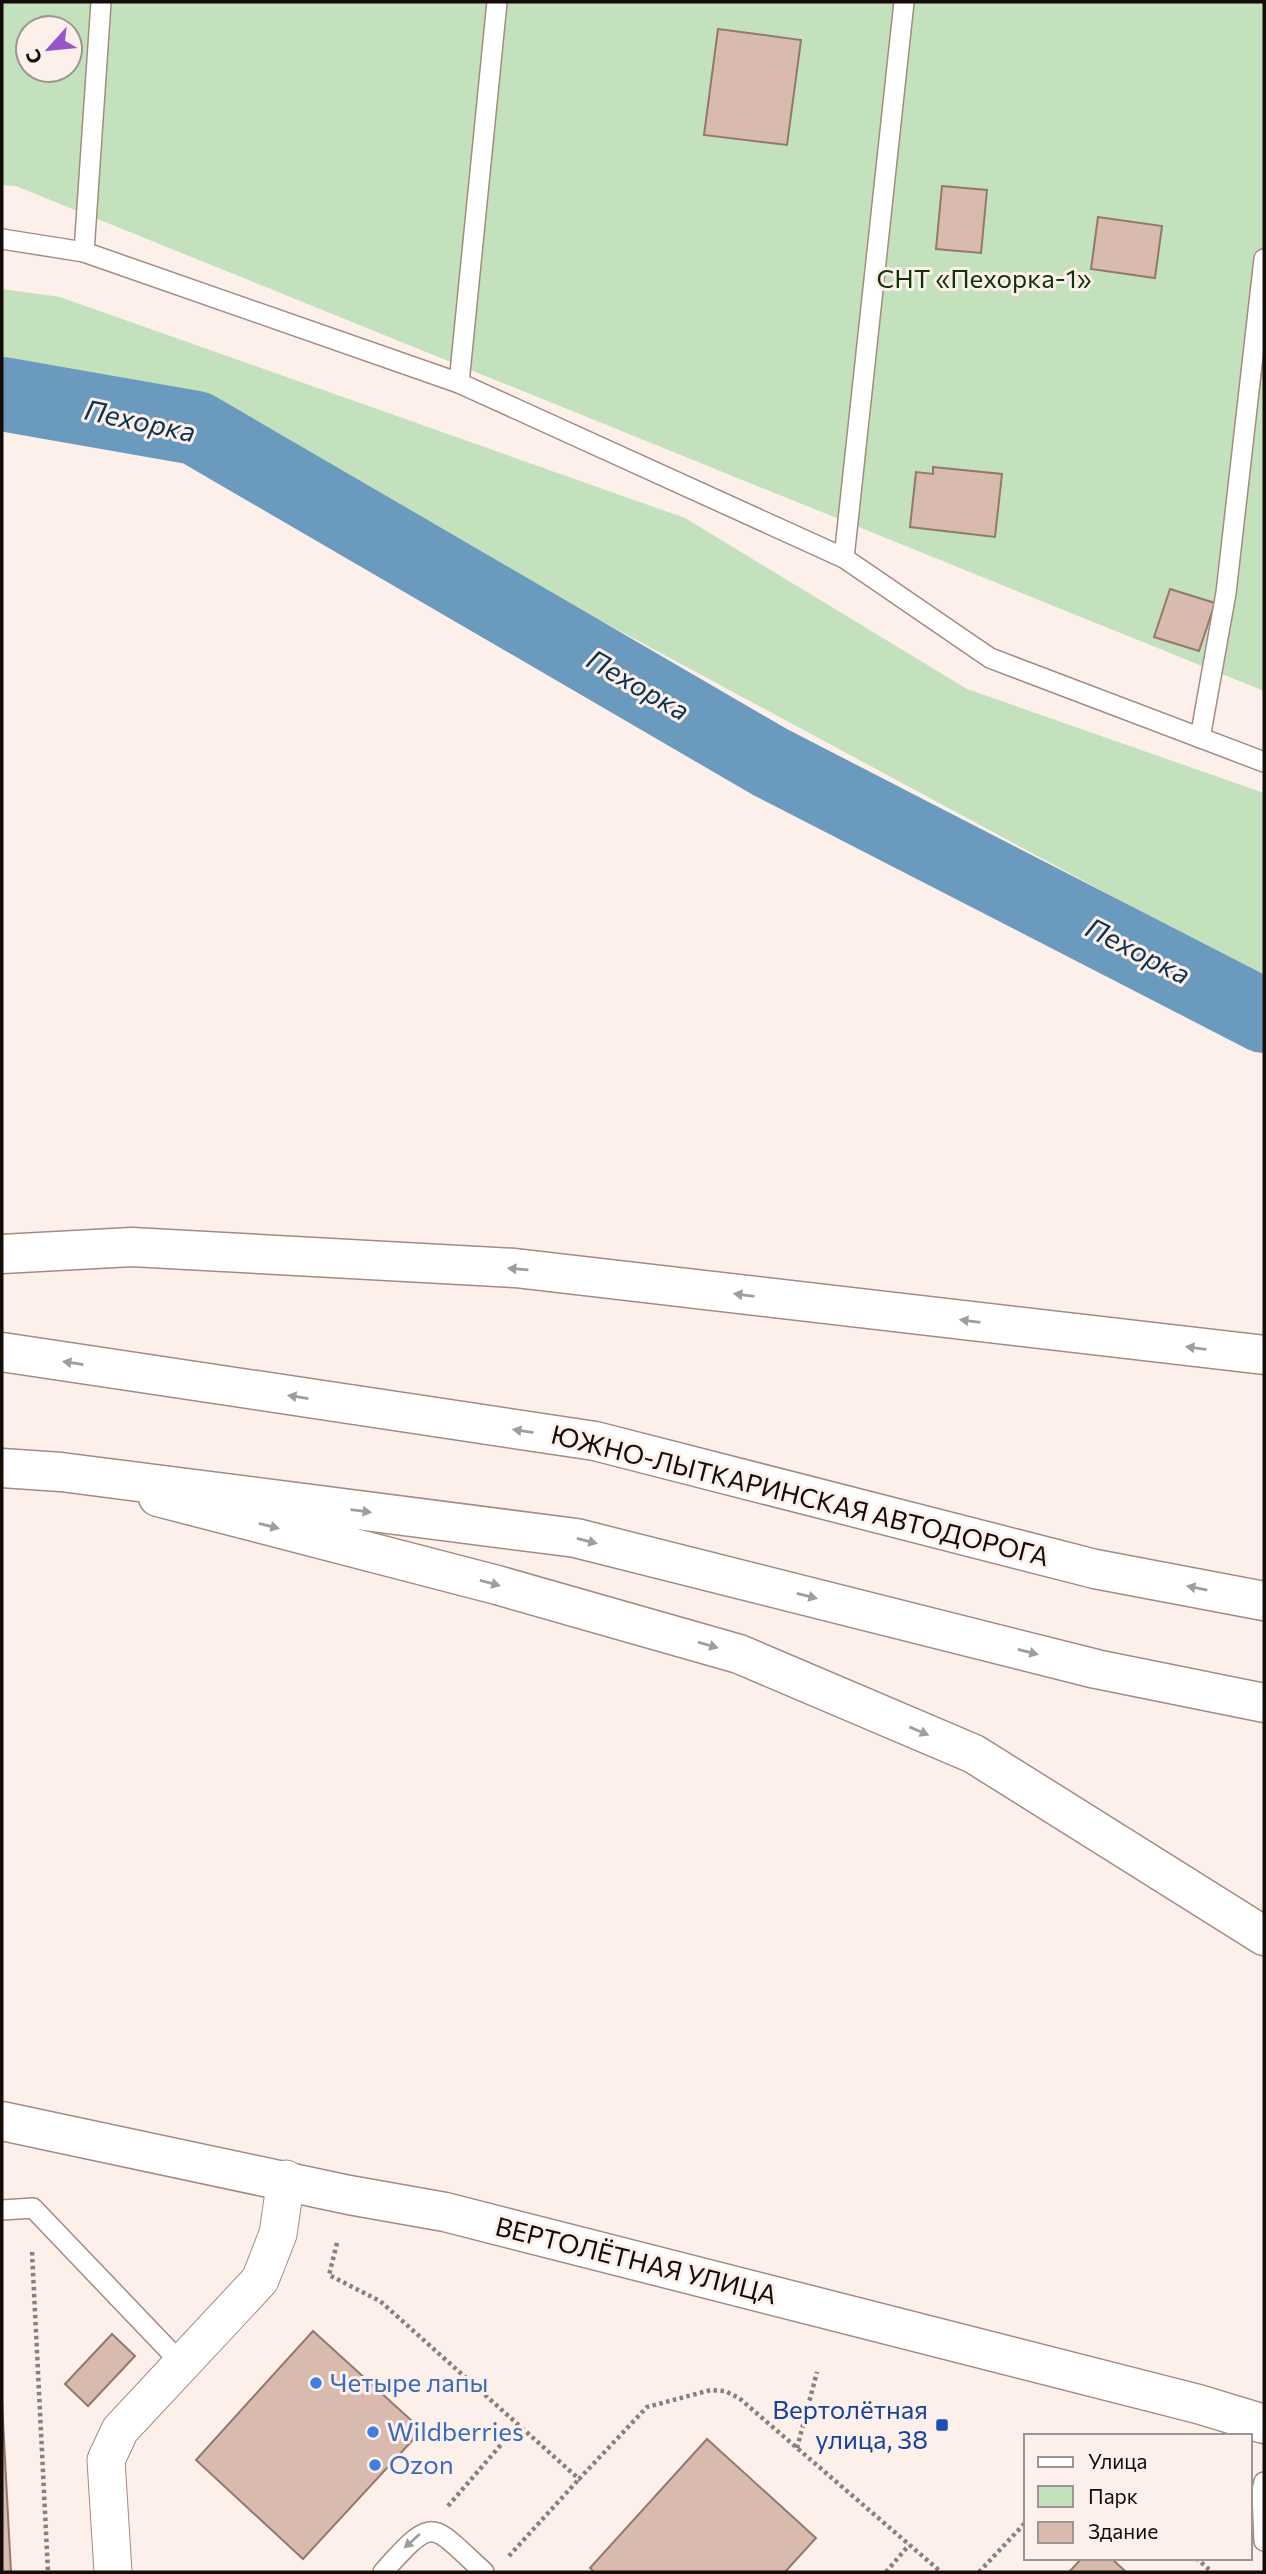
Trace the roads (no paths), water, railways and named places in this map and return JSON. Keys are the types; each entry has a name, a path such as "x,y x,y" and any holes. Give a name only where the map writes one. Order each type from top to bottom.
{"main road":[{"path":"2,1254 132,1247 515,1268 1264,1355"},
{"name":"ЮЖНО-ЛЫТКАРИНСКАЯ АВТОДОРОГА","path":"2,1352 595,1441 1095,1569 1264,1601"},
{"path":"2,1468 61,1472 576,1538 1096,1669 1264,1703"},
{"path":"61,1472 497,1584 739,1654 974,1754 1264,1936"},
{"name":"ВЕРТОЛЁТНАЯ УЛИЦА","path":"2,2121 286,2179 349,2195 459,2215 1198,2404 1264,2424"}],"street":[{"path":"113,2572 106,2460 120,2430 260,2280 278,2234 286,2179"}],"lane":[{"path":"84,252 101,2"},
{"path":"458,383 497,2"},
{"path":"844,558 904,2"},
{"path":"2,239 84,252 458,383 844,558 990,658 1264,762"},
{"path":"1200,738 1226,593 1264,259"},
{"path":"2,2210 33,2208 181,2364"},
{"path":"1264,2482 1264,2541"},
{"path":"383,2572 414,2537 427,2530 441,2533 484,2572"}],"waterway":[{"name":"Пехорка","path":"2,394 196,428 770,762 1264,1016"}],"place":[{"name":"Четыре лапы","path":"316,2383"},
{"name":"Вертолётная улица, 38","path":"942,2425"},
{"name":"Wildberries","path":"373,2432"},
{"name":"Ozon","path":"375,2465"}],"park label":[{"name":"СНТ «Пехорка-1»","path":"984,279"}]}
